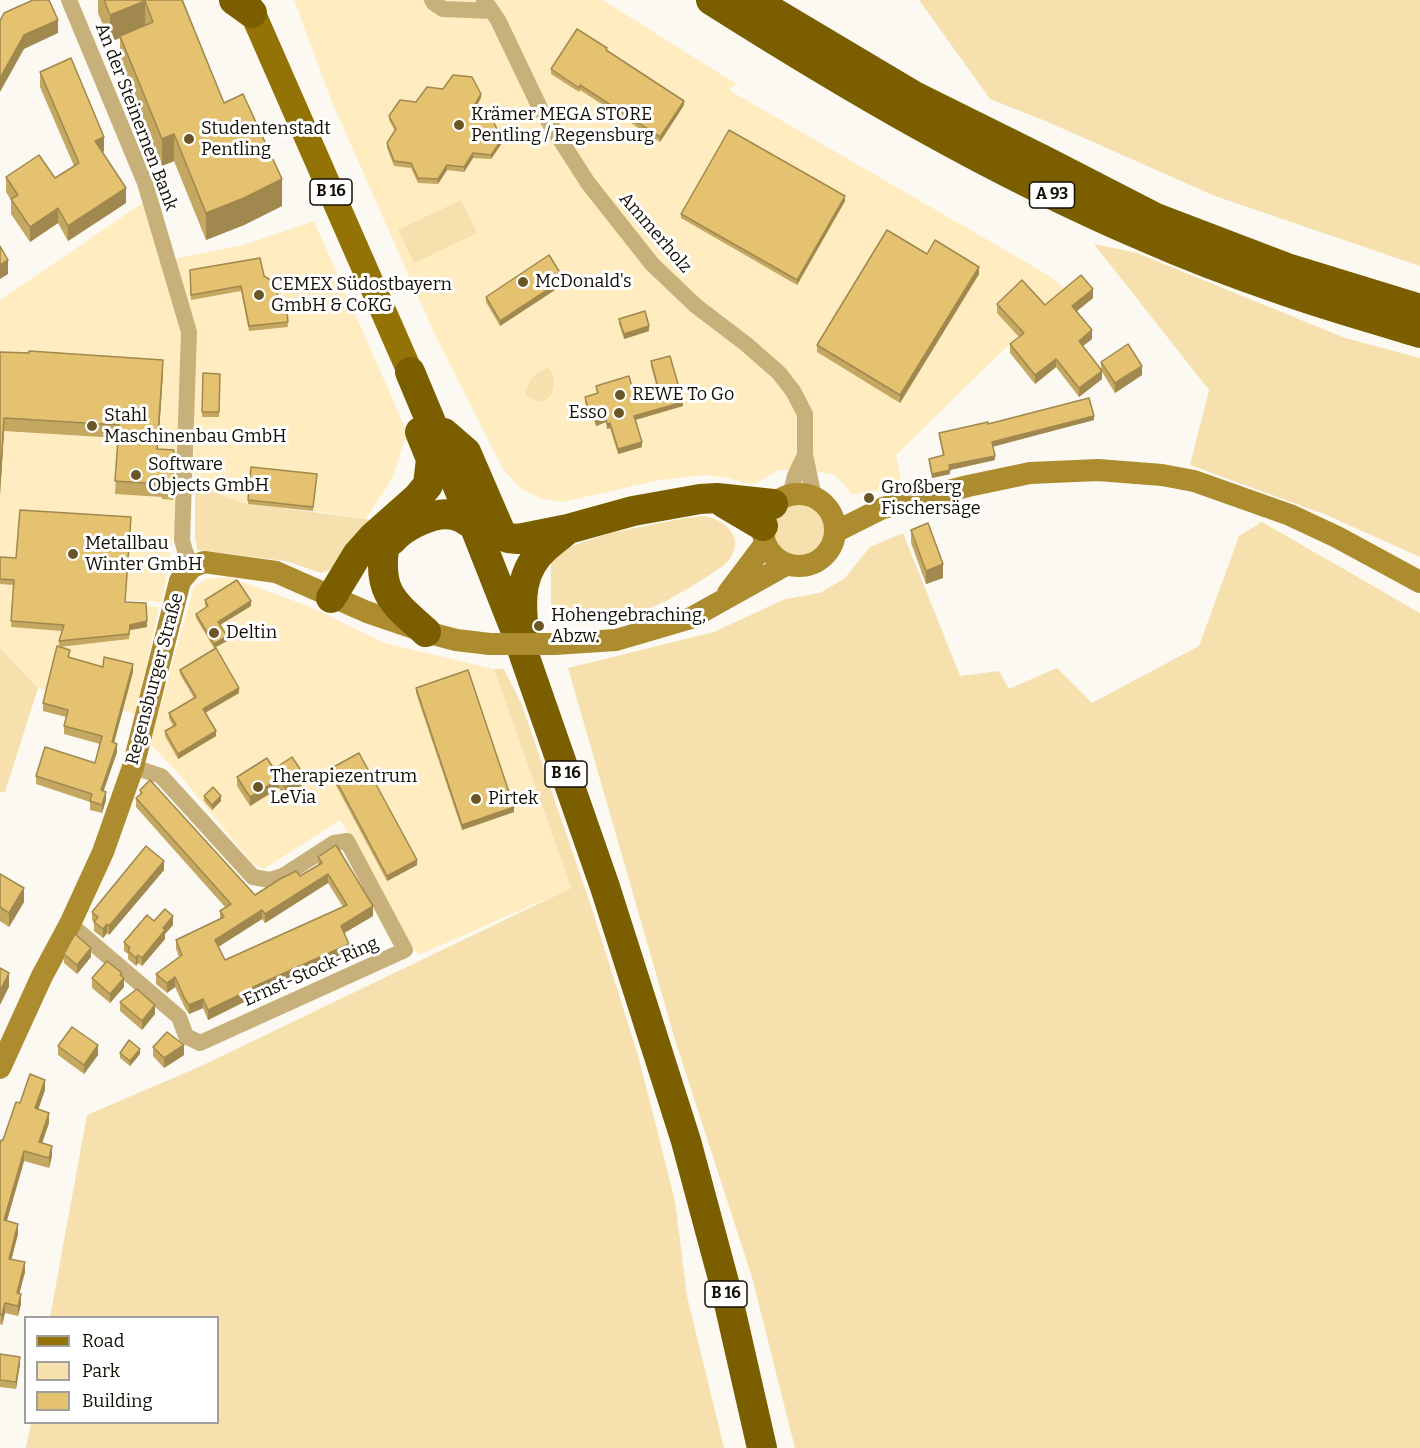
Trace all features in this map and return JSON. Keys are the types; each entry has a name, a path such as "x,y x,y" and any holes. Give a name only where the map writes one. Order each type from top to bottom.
{"highway":[{"name":"A 93","path":"711,0 802,58 871,98 1028,183 1146,237 1278,289 1420,333"},
{"name":"A 93","path":"753,0 914,96 1156,219 1287,268 1420,309"},
{"name":"B 16","path":"410,372 474,525 527,661 601,876 686,1141 724,1286 762,1448"},
{"path":"340,601 357,555 428,485 430,459 407,399 410,372"},
{"path":"431,421 466,452 501,533 508,538 518,539 568,529 633,511 700,499 717,498 773,517"},
{"path":"340,601 396,535 413,524 433,516 447,514 456,515 474,525"},
{"path":"527,661 522,617 522,587 531,565 544,548 568,529"},
{"path":"384,549 381,566 387,592 396,606 426,632"}],"main road":[{"name":"B 16","path":"244,4 410,372"}],"street":[{"name":"An der Steinernen Bank","path":"69,0 145,183 189,332 182,540 192,567"},
{"name":"Ammerholz","path":"432,0 443,9 488,6 498,20 540,108 588,183 652,264 696,306 773,368 793,391 805,414 805,456 819,501"},
{"name":"Ammerholz","path":"773,517 805,456"},
{"path":"835,532 880,509 968,486 1030,473 1098,470 1194,481 1290,514 1420,582"},
{"path":"723,600 773,517 802,494 851,509 880,509"},
{"path":"773,517 770,553 786,565 809,566 819,561 827,553 833,543 835,532 831,512 819,501"},
{"path":"192,567 204,562 276,572 367,612 456,640 490,644 554,644 616,640 691,618 786,565"},
{"name":"Regensburger Straße","path":"0,1068 103,852 133,767 180,581 192,567"},
{"name":"Ernst-Stock-Ring","path":"70,924 179,1017 186,1036 200,1044 405,950 347,842 334,843 283,876 270,880 253,877 161,776 133,767"}],"shaded area":[{"path":"294,0 603,0 736,84 729,90 1048,275 1066,289 896,455 902,486 852,495 832,474 803,469 779,470 757,483 750,484 705,475 660,480 563,502 542,499 521,489 503,469 434,333 332,102"},
{"path":"144,202 186,335 177,512 162,602 30,595 159,607 136,714 38,688 0,648 0,300"},
{"path":"314,221 407,432 393,477 366,519 248,504 195,485 189,332 168,260 243,245"},
{"path":"229,577 313,608 384,643 494,669 571,888 419,955 408,943 360,851 340,820 264,869 253,864 176,771 150,744 194,586 207,579"}],"green space":[{"path":"919,0 1420,0 1420,266 1215,196 1048,122 990,99"},
{"path":"461,200 477,233 414,263 398,230"},
{"path":"1094,244 1137,253 1345,338 1420,358 1420,557 1324,514 1190,465 1209,390"},
{"path":"548,368 554,382 550,396 542,402 529,398 526,394 528,384 535,375"},
{"path":"195,485 244,503 366,519 373,522 332,569 321,573 286,561 197,550"},
{"path":"799,502 810,504 819,510 825,519 827,530 825,541 819,550 810,556 799,558 788,556 779,550 773,541 771,530 773,519 779,510 788,504"},
{"path":"706,516 726,526 735,539 732,555 718,569 664,602 629,616 600,621 551,621 551,553 611,533"},
{"path":"1262,522 1420,613 1420,1448 795,1448 752,1277 676,1043 568,668 714,632 785,599 820,593 844,579 870,547 903,533 960,676 999,671 1009,689 1057,668 1092,703 1199,646 1239,536"},
{"path":"0,648 38,688 5,792 0,792"},
{"path":"494,669 504,669 522,705 590,903 638,1055 675,1201 687,1296 724,1448 26,1448 31,1424 219,1424 219,1316 50,1316 87,1115 199,1067 571,888"}],"building":[{"path":"33,0 49,0 58,20 24,35 0,78 0,21 4,13"},
{"path":"104,0 182,0 224,103 243,94 282,179 244,198 206,213 174,134 162,139 120,36 153,22 145,1 110,15"},
{"path":"577,29 684,101 660,137 551,69"},
{"path":"71,58 104,137 95,141 126,188 68,226 58,208 30,227 11,199 18,195 6,177 39,155 55,178 79,163 40,72"},
{"path":"453,75 472,77 481,94 474,106 480,120 493,121 502,139 491,155 473,153 464,167 447,165 438,179 418,178 411,163 394,161 387,143 396,129 389,116 400,100 416,102 427,87 443,89"},
{"path":"729,130 845,196 797,280 681,214"},
{"path":"887,230 927,254 935,240 979,267 900,395 817,345"},
{"path":"0,246 8,260 0,265"},
{"path":"549,255 564,279 500,321 486,297"},
{"name":"CEMEX Südostbayern GmbH & CoKG","path":"260,258 264,276 269,279 287,312 288,322 249,326 241,286 191,295 190,270"},
{"path":"1081,275 1093,289 1072,306 1092,330 1079,341 1102,371 1079,388 1056,359 1035,375 1010,344 1024,333 997,304 1022,280 1045,305"},
{"path":"645,311 649,326 624,334 619,319"},
{"path":"1128,344 1142,366 1115,383 1101,362"},
{"name":"Stahl Maschinenbau GmbH","path":"29,351 163,360 157,449 174,450 173,487 162,487 162,484 115,481 119,425 4,418 0,482 0,352 29,353"},
{"path":"670,356 683,402 634,416 642,442 618,449 610,423 607,424 606,418 596,422 585,397 598,393 596,386 629,376 633,391 657,384 651,361"},
{"path":"203,373 220,374 219,412 202,412"},
{"path":"1089,398 1094,416 992,442 995,456 949,465 950,470 932,474 929,459 944,455 939,433 988,422 988,424"},
{"path":"251,467 317,474 313,507 248,500"},
{"path":"20,510 131,517 125,602 146,603 147,621 130,625 129,634 59,641 64,625 11,621 14,580 0,579 0,557 16,558"},
{"path":"928,523 943,564 926,571 911,530"},
{"path":"237,580 251,601 218,622 227,636 214,644 196,614 208,606 205,600"},
{"path":"57,646 70,650 68,657 103,667 104,657 133,664 112,742 117,744 101,790 106,792 102,805 90,801 92,794 36,776 45,747 95,763 102,736 64,726 68,710 43,703"},
{"path":"216,648 239,688 203,709 216,731 178,754 165,731 176,725 169,713 196,697 180,670"},
{"path":"468,670 514,807 462,825 416,688"},
{"path":"359,753 417,860 387,876 330,769"},
{"path":"292,757 304,775 285,787 279,779 250,797 237,777 267,758 274,769"},
{"path":"150,780 255,895 296,871 300,876 322,863 318,857 336,845 373,906 341,926 349,944 208,1010 203,999 189,1005 175,977 167,983 156,974 182,955 176,940 224,917 220,911 231,904 136,798 142,793 140,790","holes":["328,874 347,905 225,960 215,940 262,910 265,914"]},
{"path":"213,787 221,796 212,805 204,796"},
{"path":"146,846 164,861 109,926 107,924 103,929 94,922 98,917 92,912"},
{"path":"0,874 24,888 9,913 0,907"},
{"path":"165,909 173,916 163,928 165,930 142,958 138,955 136,958 128,951 130,948 124,942 147,915 154,921"},
{"path":"75,934 91,948 77,965 64,954"},
{"path":"107,961 122,973 120,975 124,978 110,994 92,978"},
{"path":"0,968 9,973 0,991"},
{"path":"137,989 155,1005 142,1021 120,1002"},
{"path":"72,1027 98,1045 84,1065 58,1046"},
{"path":"167,1032 184,1045 164,1058 153,1047"},
{"path":"129,1040 140,1049 130,1061 120,1053"},
{"path":"30,1074 45,1080 35,1108 49,1113 39,1142 52,1146 49,1158 24,1151 4,1220 18,1224 9,1259 25,1262 17,1293 21,1294 18,1306 5,1303 2,1315 0,1314 0,1144 16,1102 20,1103"},
{"path":"0,1354 20,1357 16,1382 0,1380"}],"place":[{"name":"Krämer MEGA STORE Pentling / Regensburg","path":"459,125"},
{"name":"Studentenstadt Pentling","path":"189,139"},
{"name":"McDonald's","path":"523,282"},
{"name":"CEMEX Südostbayern GmbH & CoKG","path":"259,295"},
{"name":"REWE To Go","path":"620,395"},
{"name":"Esso","path":"619,413"},
{"name":"Stahl Maschinenbau GmbH","path":"92,426"},
{"name":"Software Objects GmbH","path":"136,475"},
{"name":"Großberg Fischersäge","path":"869,498"},
{"name":"Metallbau Winter GmbH","path":"73,554"},
{"name":"Hohengebraching, Abzw.","path":"539,626"},
{"name":"Deltin","path":"214,633"},
{"name":"Therapiezentrum LeVia","path":"258,787"},
{"name":"Pirtek","path":"476,799"}]}
